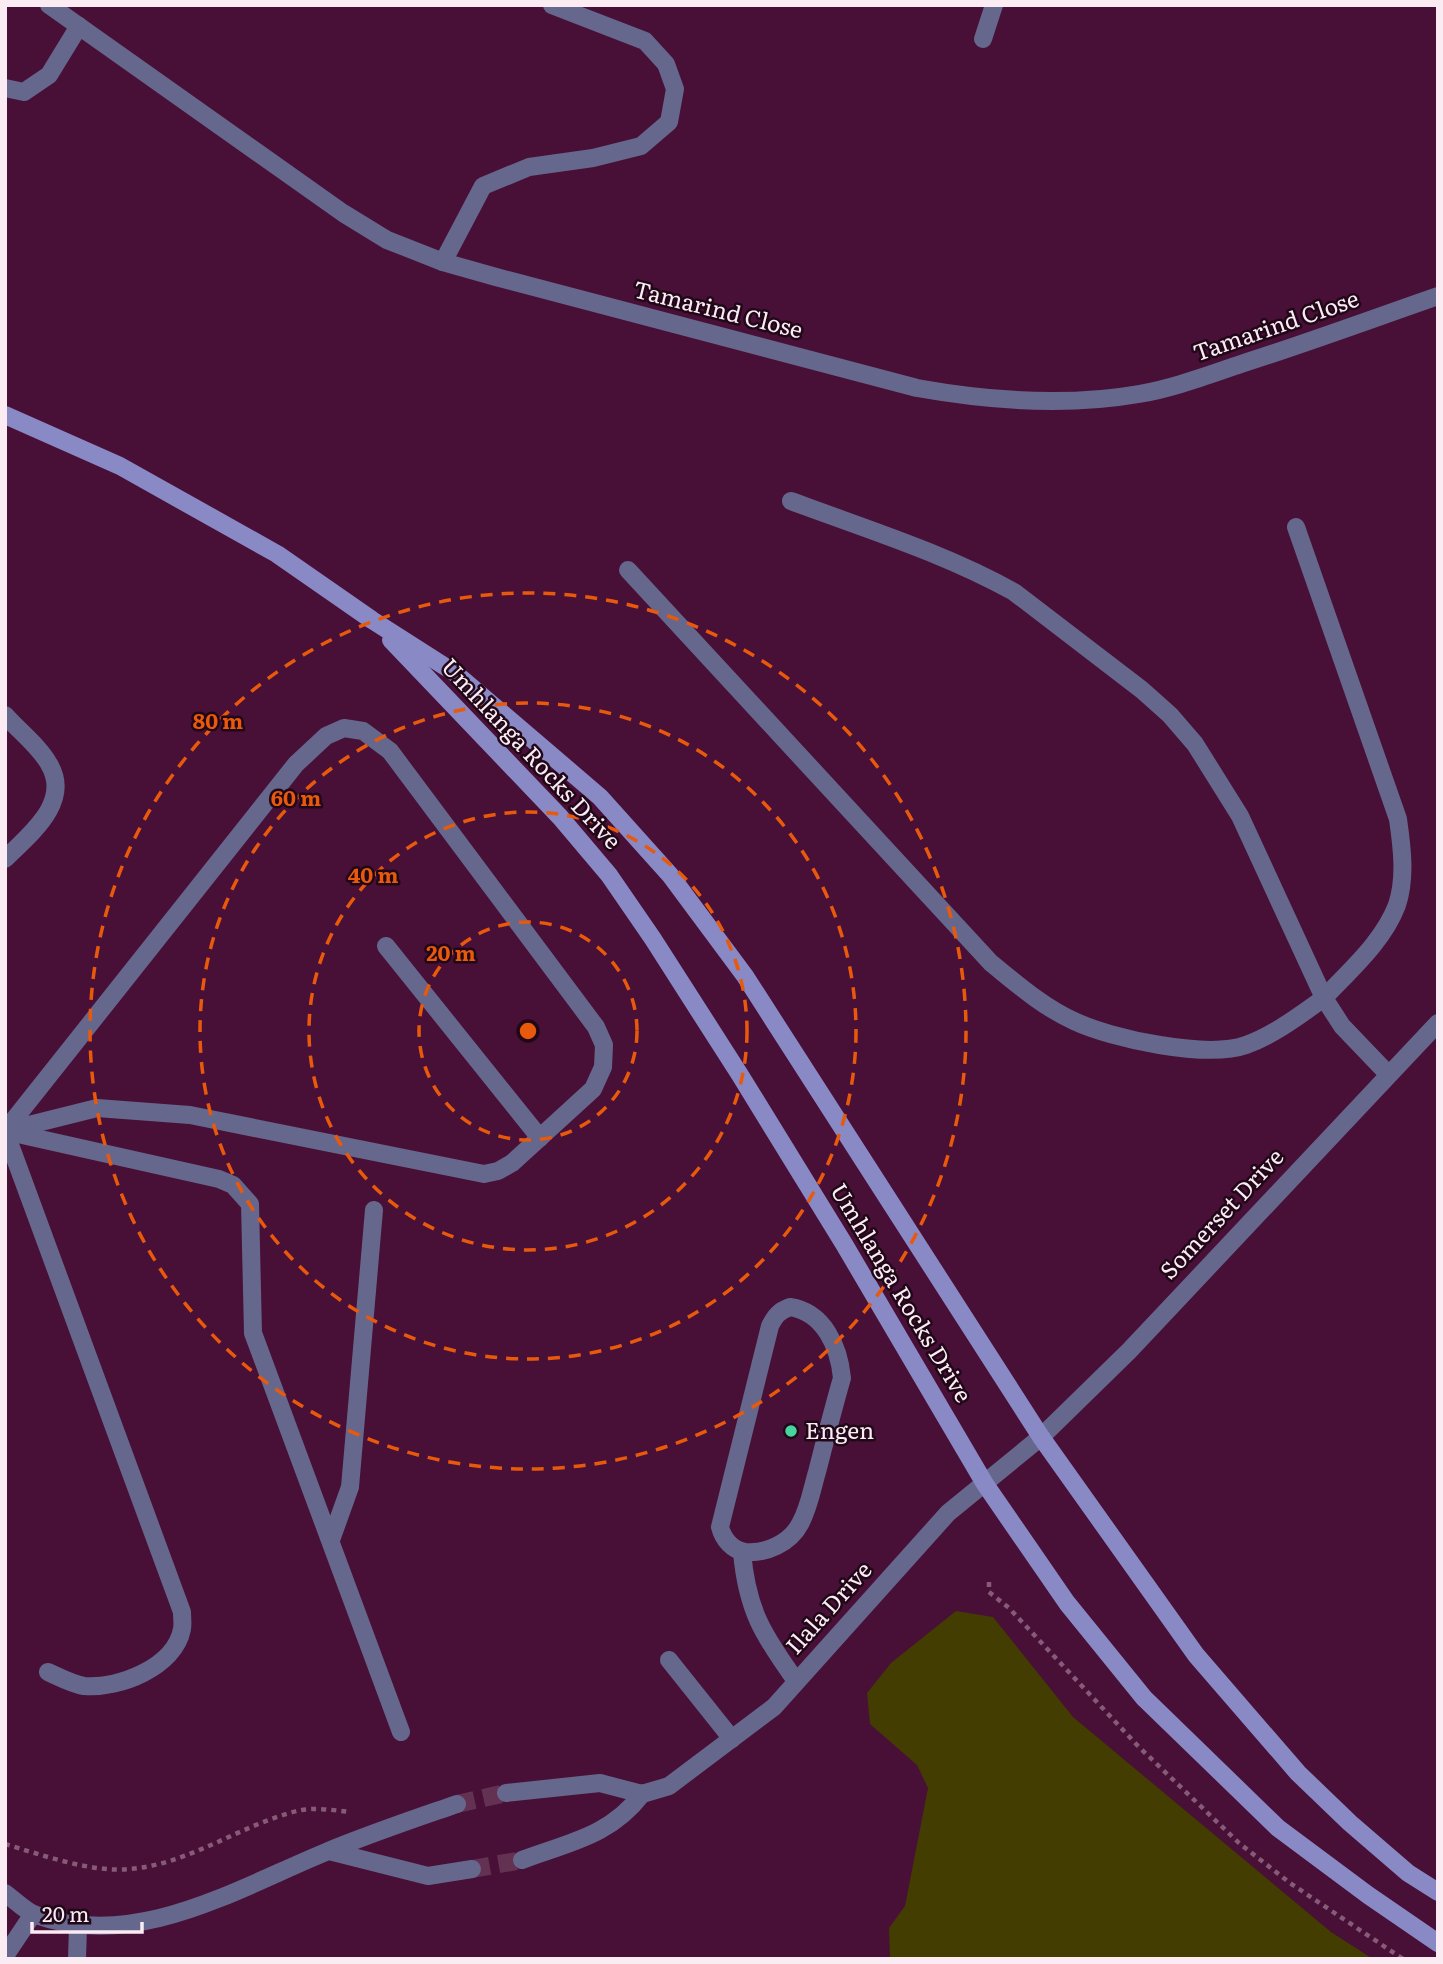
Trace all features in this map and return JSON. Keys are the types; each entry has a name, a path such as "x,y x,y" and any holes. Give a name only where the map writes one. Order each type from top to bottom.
{"main road":[{"name":"Umhlanga Rocks Drive","path":"5,415 120,466 277,554 455,673 582,780 670,876 745,976 1041,1437 1196,1655 1281,1753 1350,1823 1408,1873 1438,1892"},
{"name":"Umhlanga Rocks Drive","path":"372,620 561,817 609,875 747,1086 844,1244 985,1484 1067,1603 1144,1698 1278,1828 1438,1943"}],"street":[{"name":"Tamarind Close","path":"49,5 343,213 387,240 443,262 917,388 1017,401 1093,399 1139,394 1180,384 1438,296"},
{"path":"443,262 483,186 529,167 593,158 641,146 669,122 675,89 666,64 645,41 552,5"},
{"path":"983,39 994,5"},
{"path":"5,88 24,92 49,75 79,26"},
{"path":"791,501 957,563 1004,587 1142,690 1170,715 1195,744 1240,816 1324,998 1342,1026 1388,1074"},
{"path":"628,570 991,963 1043,1004 1074,1021 1118,1036 1188,1048 1218,1049 1245,1046 1266,1036 1324,998 1376,942 1396,905 1401,880 1403,853 1398,820 1296,527"},
{"path":"5,715 48,761 58,787 52,806 30,834 5,859"},
{"path":"344,728 363,731 390,751 596,1027 604,1045 603,1067 593,1089 540,1138 498,1171 484,1174 190,1115 97,1108 5,1131 296,764 326,736 344,728"},
{"path":"386,946 540,1138"},
{"name":"Somerset Drive","path":"1041,1437 1129,1350 1438,1023"},
{"path":"5,1131 219,1179 233,1185 250,1204 253,1333 401,1732"},
{"path":"5,1131 183,1612 182,1629 175,1646 144,1672 101,1686 81,1686 48,1672"},
{"path":"331,1541 351,1487 374,1209"},
{"path":"742,1552 763,1552 779,1545 793,1534 800,1524 842,1378 840,1359 832,1341 816,1318 804,1309 790,1307 775,1316 720,1527 723,1538 742,1552 744,1576 762,1632 796,1681"},
{"name":"Ilala Drive","path":"522,1860 606,1829 621,1818 642,1794 668,1786 774,1707 948,1513 1041,1437"},
{"path":"669,1660 732,1739"},
{"path":"506,1793 600,1783 642,1794"},
{"path":"5,1893 33,1914 78,1926 119,1925 172,1916 329,1851 457,1804"},
{"path":"329,1851 428,1876 472,1869"},
{"path":"5,1956 33,1914"},
{"path":"77,1959 78,1926"}],"path":[{"path":"989,1582 989,1592 1009,1608 1138,1746 1239,1843 1290,1883 1403,1959"},
{"path":"5,1844 91,1866 130,1870 176,1858 299,1811 336,1810 356,1813"}],"shaded area":[{"path":"956,1611 993,1617 1073,1717 1331,1932 1373,1959 890,1959 889,1928 905,1906 928,1788 917,1765 870,1724 867,1693 891,1663"}],"tunnel":[{"path":"457,1804 506,1793"},
{"path":"472,1869 522,1860"}],"place":[{"name":"Engen","path":"791,1431"}]}
